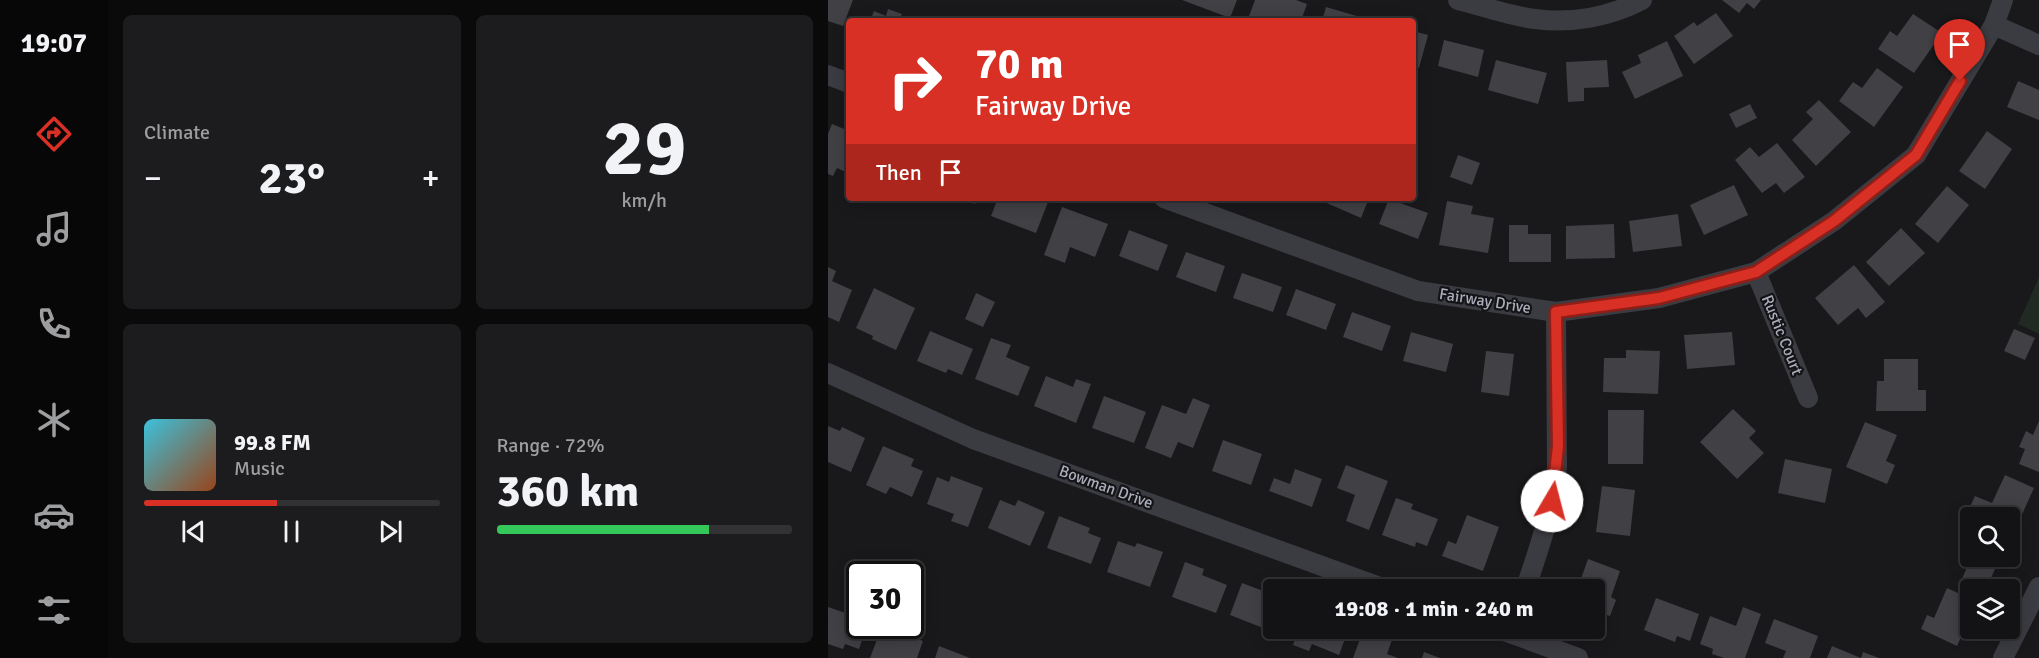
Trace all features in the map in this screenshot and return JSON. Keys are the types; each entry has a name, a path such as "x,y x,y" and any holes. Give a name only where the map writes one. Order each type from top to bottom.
{"street":[{"path":"1458,0 1534,19 1563,21 1611,13 1642,0"},
{"name":"Fairway Drive","path":"1172,201 1418,291 1556,312 1659,298 1756,272 1834,221 1916,155 1994,25 2003,0"},
{"path":"1994,25 2039,45"},
{"path":"828,75 846,82"},
{"name":"Rustic Court","path":"1756,272 1808,398"},
{"path":"1529,579 1544,534 1557,468 1556,312"},
{"name":"Bowman Drive","path":"828,373 974,439 1358,579"},
{"path":"2003,658 2039,587"},
{"path":"1528,639 1578,658"}],"shaded area":[{"path":"2039,277 2039,334 2018,324"}],"building":[{"path":"828,0 853,0 843,26 828,21"},
{"path":"1182,0 1237,0 1230,18"},
{"path":"1255,0 1296,0 1307,4 1302,18 1254,18 1249,16"},
{"path":"1722,0 1761,0 1754,9 1747,3 1739,13"},
{"path":"1326,7 1364,18 1323,18"},
{"path":"888,9 902,14 900,18 871,18 874,11 886,16"},
{"path":"1716,13 1733,36 1694,64 1674,36 1694,22 1697,26"},
{"path":"1913,14 1942,33 1914,73 1878,49 1890,31 1897,36"},
{"path":"1416,32 1428,35 1419,68 1416,67"},
{"path":"1444,40 1484,50 1478,77 1438,66"},
{"path":"1667,41 1683,76 1635,99 1622,72 1641,63 1638,55"},
{"path":"1496,60 1547,73 1538,104 1488,90"},
{"path":"1607,60 1609,87 1584,88 1584,101 1568,102 1566,62"},
{"path":"1877,68 1903,87 1874,127 1839,101 1853,82 1862,88"},
{"path":"2018,81 2039,90 2039,120 2007,107"},
{"path":"1819,100 1851,132 1816,166 1792,140 1813,119 1806,112"},
{"path":"1750,104 1757,118 1736,128 1729,114"},
{"path":"832,124 846,130 846,172 837,168 833,176 828,174 828,134"},
{"path":"1987,131 2012,149 1985,189 1959,171"},
{"path":"1777,143 1805,177 1784,193 1776,183 1762,193 1735,160 1750,147 1759,157"},
{"path":"1458,155 1480,163 1472,185 1450,177"},
{"path":"1734,185 1748,215 1704,235 1690,205"},
{"path":"1947,186 1969,205 1938,243 1915,224"},
{"path":"997,201 1048,202 1036,233 991,216"},
{"path":"1322,201 1368,201 1361,218"},
{"path":"1388,201 1395,201 1428,213 1418,239 1379,224"},
{"path":"1447,201 1473,206 1471,214 1494,218 1488,253 1439,245"},
{"path":"1062,207 1108,224 1095,257 1070,247 1065,263 1044,255"},
{"path":"1678,214 1682,246 1633,252 1629,221"},
{"path":"1614,224 1615,258 1566,259 1566,226"},
{"path":"1509,225 1528,225 1528,234 1551,234 1551,262 1509,262"},
{"path":"1901,228 1925,253 1889,286 1866,262"},
{"path":"1129,230 1168,245 1158,271 1119,256"},
{"path":"1186,252 1225,266 1216,292 1176,277"},
{"path":"1854,265 1885,302 1866,318 1858,308 1838,325 1815,298"},
{"path":"828,267 836,271 832,281 852,290 839,322 828,317"},
{"path":"1242,273 1282,287 1273,312 1233,298"},
{"path":"874,288 915,308 896,350 872,339 873,336 856,328"},
{"path":"1296,289 1336,304 1326,330 1286,315"},
{"path":"976,293 995,302 983,327 965,319"},
{"path":"1352,312 1391,326 1382,351 1343,337"},
{"path":"2014,329 2035,338 2025,360 2004,351"},
{"path":"930,331 973,349 962,375 948,369 946,373 917,361"},
{"path":"1411,332 1453,344 1446,372 1403,361"},
{"path":"1732,332 1735,365 1687,369 1684,335"},
{"path":"991,338 1011,345 1006,357 1030,367 1018,396 975,379"},
{"path":"1626,350 1660,351 1658,394 1603,392 1604,358 1626,358"},
{"path":"1486,351 1514,354 1509,396 1481,392"},
{"path":"1884,359 1918,359 1918,390 1926,390 1926,411 1876,411 1877,381 1884,381"},
{"path":"1046,376 1073,387 1076,379 1091,384 1076,423 1034,406"},
{"path":"1104,396 1146,412 1134,443 1092,428"},
{"path":"1193,398 1210,405 1193,448 1178,442 1171,458 1145,448 1162,405 1186,414"},
{"path":"1733,409 1756,431 1749,438 1764,453 1737,479 1700,442"},
{"path":"1608,410 1644,410 1643,464 1608,464"},
{"path":"2039,421 2039,472 2019,464 2025,449 2019,447 2026,431 2033,435"},
{"path":"1865,422 1897,435 1886,461 1895,465 1887,484 1846,467"},
{"path":"828,426 840,431 842,427 865,438 851,472 828,462"},
{"path":"1223,440 1262,454 1251,485 1212,471"},
{"path":"883,446 914,459 911,466 923,471 912,497 890,487 886,494 866,485"},
{"path":"1785,459 1832,469 1825,503 1778,493"},
{"path":"1346,465 1388,481 1369,530 1346,521 1355,495 1337,488"},
{"path":"1295,469 1322,479 1312,507 1269,491 1274,478 1290,484"},
{"path":"2005,475 2034,488 2020,519 2020,507 1970,507 1975,496 1992,503"},
{"path":"951,476 983,488 968,527 951,521 954,514 927,504 937,477 949,482"},
{"path":"1602,486 1635,490 1630,536 1596,532"},
{"path":"1396,498 1413,504 1411,509 1438,519 1427,546 1416,542 1415,547 1382,535"},
{"path":"1000,500 1015,506 1018,500 1045,512 1030,546 988,528"},
{"path":"1467,515 1499,527 1483,571 1442,556 1448,541 1456,544"},
{"path":"1059,516 1090,528 1088,533 1101,538 1091,564 1047,548"},
{"path":"1118,541 1135,547 1137,543 1163,552 1150,587 1107,572"},
{"path":"1588,559 1620,571 1611,597 1616,600 1610,616 1605,614 1605,579 1581,579"},
{"path":"1185,562 1204,569 1202,575 1227,585 1216,613 1172,597"},
{"path":"1967,567 1996,567 1991,579 1962,579"},
{"path":"1242,583 1263,591 1263,628 1230,615"},
{"path":"1947,588 1960,594 1960,639 1957,646 1921,629 1927,615 1934,618"},
{"path":"1656,598 1699,614 1690,641 1677,636 1675,642 1644,630"},
{"path":"828,607 846,613 846,639 862,639 859,649 845,644 843,649 828,644"},
{"path":"1743,607 1761,614 1745,658 1724,658 1712,654 1713,649 1700,644 1710,616 1736,626"},
{"path":"1774,619 1818,636 1810,658 1783,658 1786,651 1765,643"},
{"path":"877,639 923,641 917,658 870,658"},
{"path":"1295,639 1345,639 1339,655 1312,644 1309,651 1293,645"},
{"path":"1360,639 1392,639 1387,654 1398,658 1353,658"},
{"path":"939,646 970,658 935,658"},
{"path":"1832,646 1861,658 1827,658"},
{"path":"1424,652 1440,658 1422,658"},
{"path":"1863,652 1879,658 1861,658"}],"route":[{"path":"1552,501 1558,446 1556,312 1659,298 1756,272 1834,221 1916,155 1960,81"}]}
